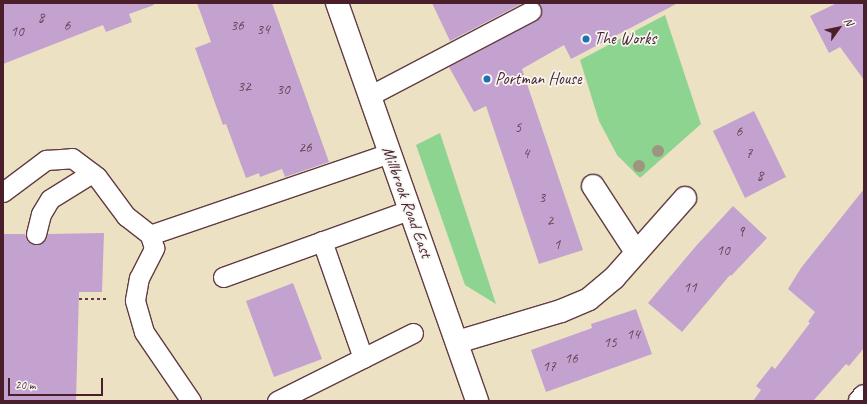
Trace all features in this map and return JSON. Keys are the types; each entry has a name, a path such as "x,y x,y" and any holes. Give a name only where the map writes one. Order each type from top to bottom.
{"street":[{"name":"Millbrook Road East","path":"337,3 477,401"},
{"path":"593,186 636,252"},
{"path":"457,342 561,311 589,299 614,278 685,198"},
{"path":"860,401 864,396"}],"lane":[{"path":"369,96 530,11"},
{"path":"150,235 389,153"},
{"path":"3,192 46,160 72,158 92,173 126,216 150,235 154,248 139,278 135,300 144,332 191,401"},
{"path":"36,234 41,214 50,199 92,173"},
{"path":"223,277 409,210"},
{"path":"322,241 363,358"},
{"path":"277,401 413,333"}],"green space":[{"path":"665,15 701,124 640,178 617,155 599,121 580,60"},
{"path":"440,133 496,304 465,285 416,145"}],"building":[{"path":"3,3 153,3 154,5 129,14 132,22 106,32 103,25 3,64"},
{"path":"197,3 272,3 329,162 285,177 282,169 260,177 259,173 246,178 226,124 223,125 195,48 211,42"},
{"path":"432,3 523,3 450,41"},
{"path":"538,3 678,3 571,59 564,45 522,69 583,250 539,264 486,106 474,112 449,67 536,21 542,12"},
{"path":"837,3 864,3 864,80 840,47 829,53 810,16"},
{"path":"754,111 786,177 745,198 713,131"},
{"path":"864,189 864,348 849,366 846,364 813,401 753,401 761,390 756,386 772,366 775,369 810,323 808,322 815,312 788,289 801,268"},
{"path":"733,206 767,238 731,276 730,275 682,332 648,303 696,246"},
{"path":"104,233 102,292 79,292 76,401 3,401 3,234 25,234 28,242 34,245 44,242 47,234"},
{"path":"293,283 322,359 274,377 246,301"},
{"path":"636,309 652,354 546,392 531,350 592,328 591,324"}],"place":[{"name":"The Works","path":"586,39"},
{"name":"Portman House","path":"487,79"}]}
